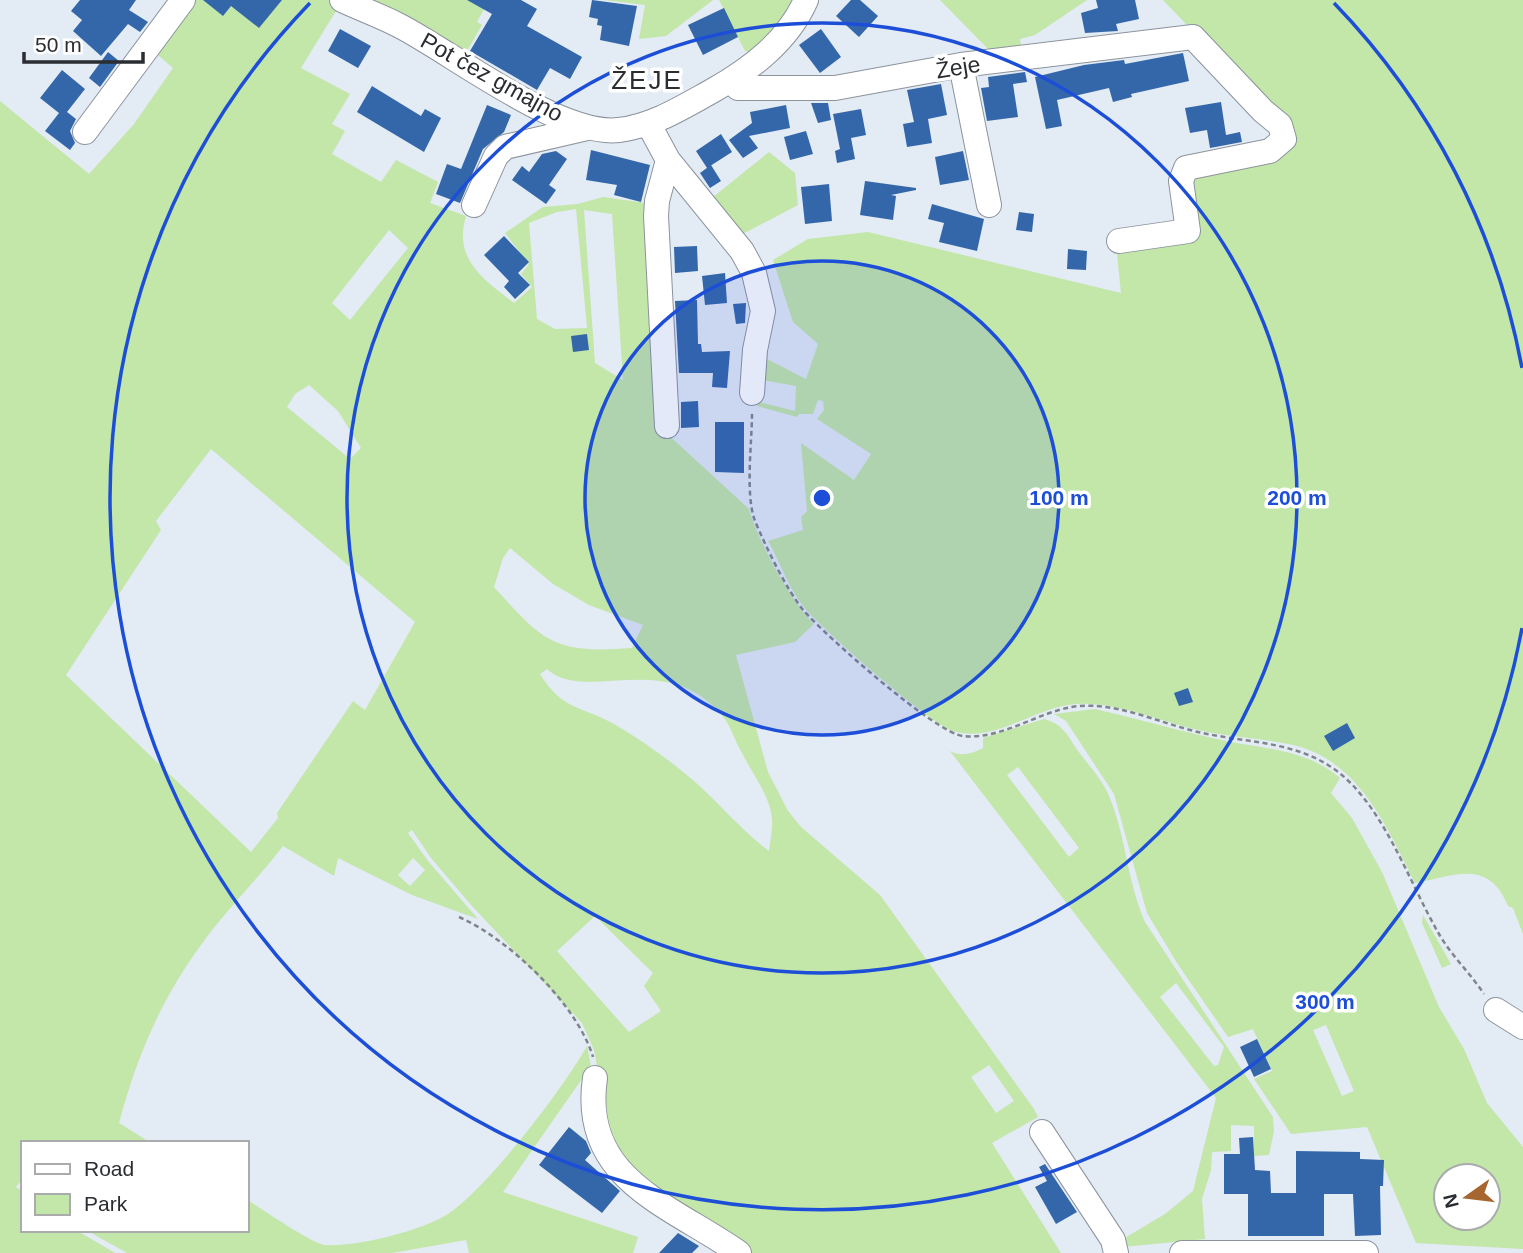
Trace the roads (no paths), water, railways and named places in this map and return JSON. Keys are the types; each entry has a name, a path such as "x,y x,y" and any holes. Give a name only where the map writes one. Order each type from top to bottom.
{"street":[{"path":"85,132 183,0"},
{"name":"Pot čez gmajno","path":"342,0 400,26 555,126 619,130 648,123 731,80 771,50 795,23 806,0"},
{"name":"Žeje","path":"731,80 738,88 835,88 961,65 1188,36 1204,45 1236,84 1280,125 1284,139 1270,151 1186,168 1181,181 1188,231 1119,240"},
{"path":"961,65 989,205"},
{"path":"648,123 668,160 742,251 754,273 763,311 755,350 752,393"},
{"path":"474,205 496,156 505,147 555,126"},
{"path":"667,426 656,216 657,201 668,160"},
{"path":"1496,1010 1523,1027"},
{"path":"595,1078 592,1101 594,1119 611,1160 625,1177 649,1198 739,1253"},
{"path":"1042,1132 1113,1240 1116,1253"},
{"path":"1182,1253 1366,1253"}],"district":[{"name":"ŽEJE","path":"647,80"}]}
